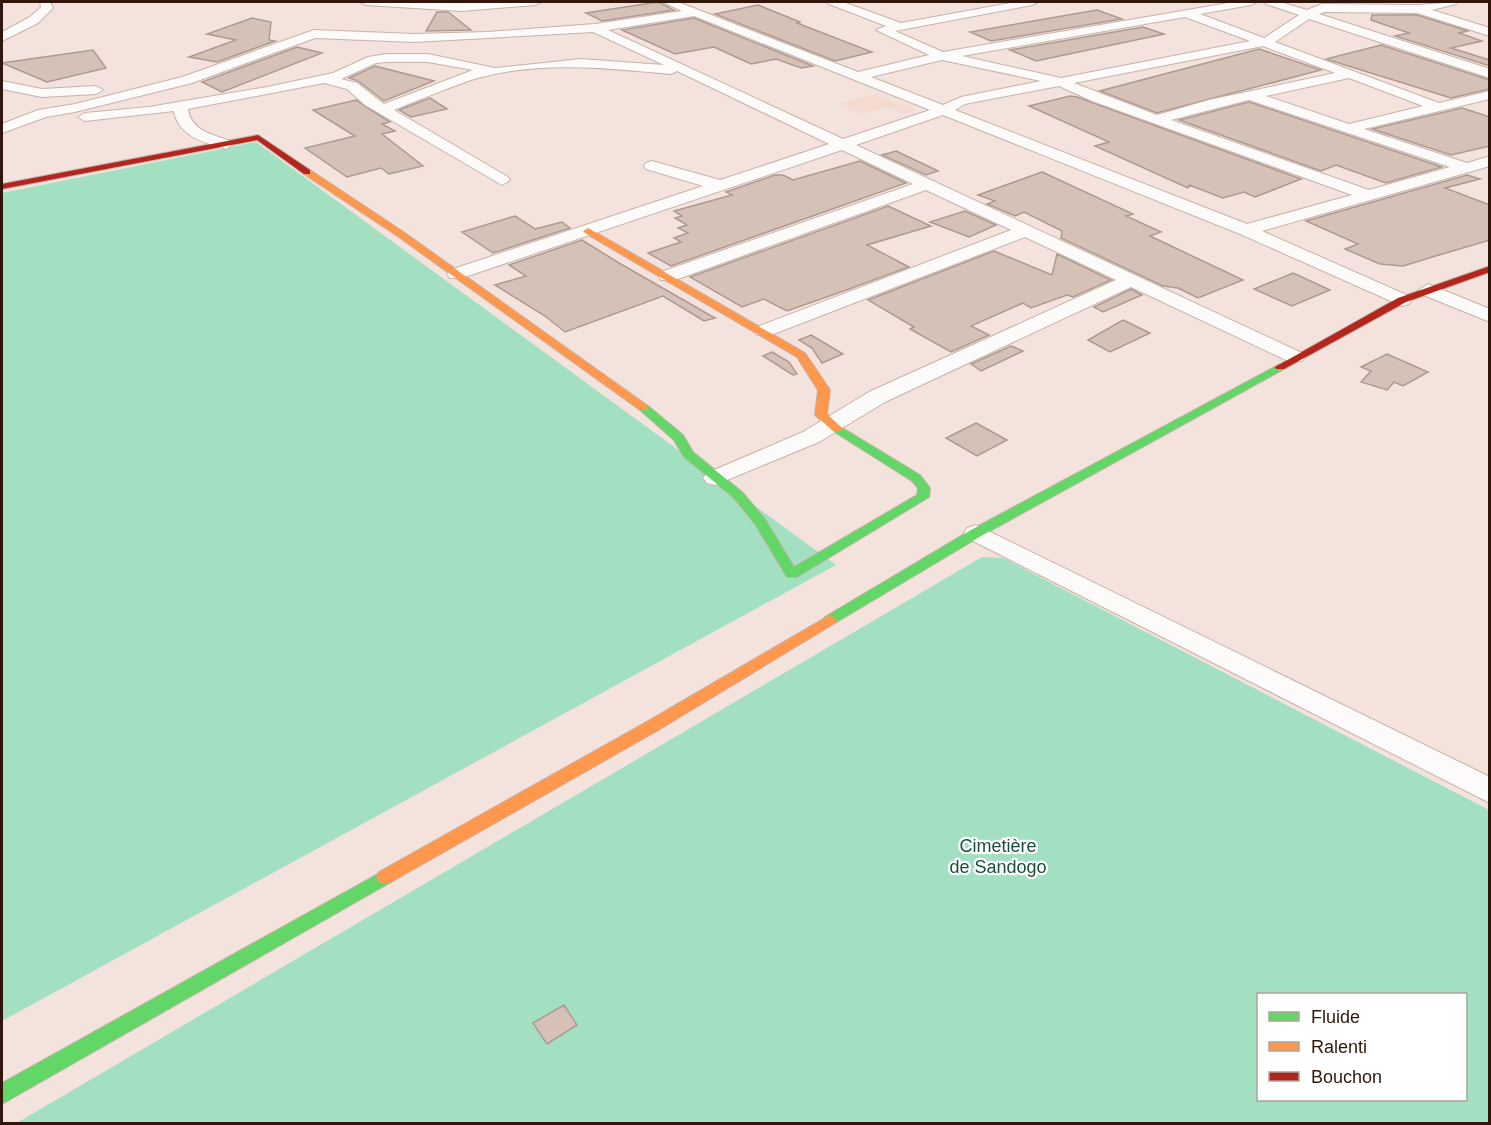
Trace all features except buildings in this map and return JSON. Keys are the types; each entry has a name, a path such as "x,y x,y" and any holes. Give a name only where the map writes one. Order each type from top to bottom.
{"street":[{"path":"2,37 34,20 47,8 45,2"},
{"path":"366,2 462,6 535,2"},
{"path":"669,2 1246,230 1402,300"},
{"path":"833,2 899,26"},
{"path":"1032,2 882,30 942,56 1058,81 1365,194"},
{"path":"858,76 942,56 1183,12 1251,2"},
{"path":"1270,2 1490,74"},
{"path":"456,274 945,110 961,101 1267,42 1307,15 1336,2"},
{"path":"1322,8 1418,9 1452,2"},
{"path":"1164,5 1438,107"},
{"path":"1418,9 1490,32"},
{"path":"2,129 45,112 84,106 140,90 188,80 314,34 488,36 595,28 693,13"},
{"path":"595,28 844,143 1295,357"},
{"path":"390,36 436,47 471,50"},
{"path":"528,54 689,72"},
{"path":"45,112 91,117 181,106 326,79 373,60 399,57 428,58 489,69 384,109"},
{"path":"469,76 550,64 594,63"},
{"path":"1158,119 1209,104 1254,97 1351,74"},
{"path":"326,79 352,86 370,102 502,180"},
{"path":"188,80 214,99"},
{"path":"2,85 38,92 140,90"},
{"path":"45,112 82,91"},
{"path":"38,92 45,112"},
{"path":"1349,128 1490,95"},
{"path":"1254,97 1465,167"},
{"path":"181,106 181,113 194,134 226,144"},
{"path":"2,187 258,137 653,414 679,438 688,454 738,495 779,551 792,574 923,497 924,488 916,478 832,426 821,415 824,390 801,355 764,331 588,231"},
{"path":"1246,230 1365,194 1490,161"},
{"path":"652,166 719,185"},
{"path":"668,276 927,184"},
{"path":"764,331 1026,230"},
{"path":"2,1094 649,728 976,533 1402,300 1490,269"},
{"path":"715,478 832,426 877,397 1131,280"},
{"path":"1428,290 1490,316"},
{"path":"976,533 1490,790"}],"shaded area":[{"path":"876,94 917,110 903,114 888,107 861,114 839,103"}],"green space":[{"path":"256,142 836,565 2,1021 2,193"},
{"name":"Cimetière de Sandogo","path":"982,557 1003,558 1489,810 1489,1123 15,1124"}],"traffic: fast":[{"path":"830,620 976,533 1280,367"},
{"path":"644,408 679,438 688,454 738,495 760,522 792,574 923,497 924,488 916,478 837,429"},
{"path":"2,1094 385,877"}],"traffic: slow":[{"path":"307,172 399,233 644,408"},
{"path":"588,231 801,355 824,390 821,415 837,429"},
{"path":"385,877 649,728 830,620"}],"traffic: jam":[{"path":"2,187 258,137 307,172"},
{"path":"1280,367 1402,300 1490,269"}]}
